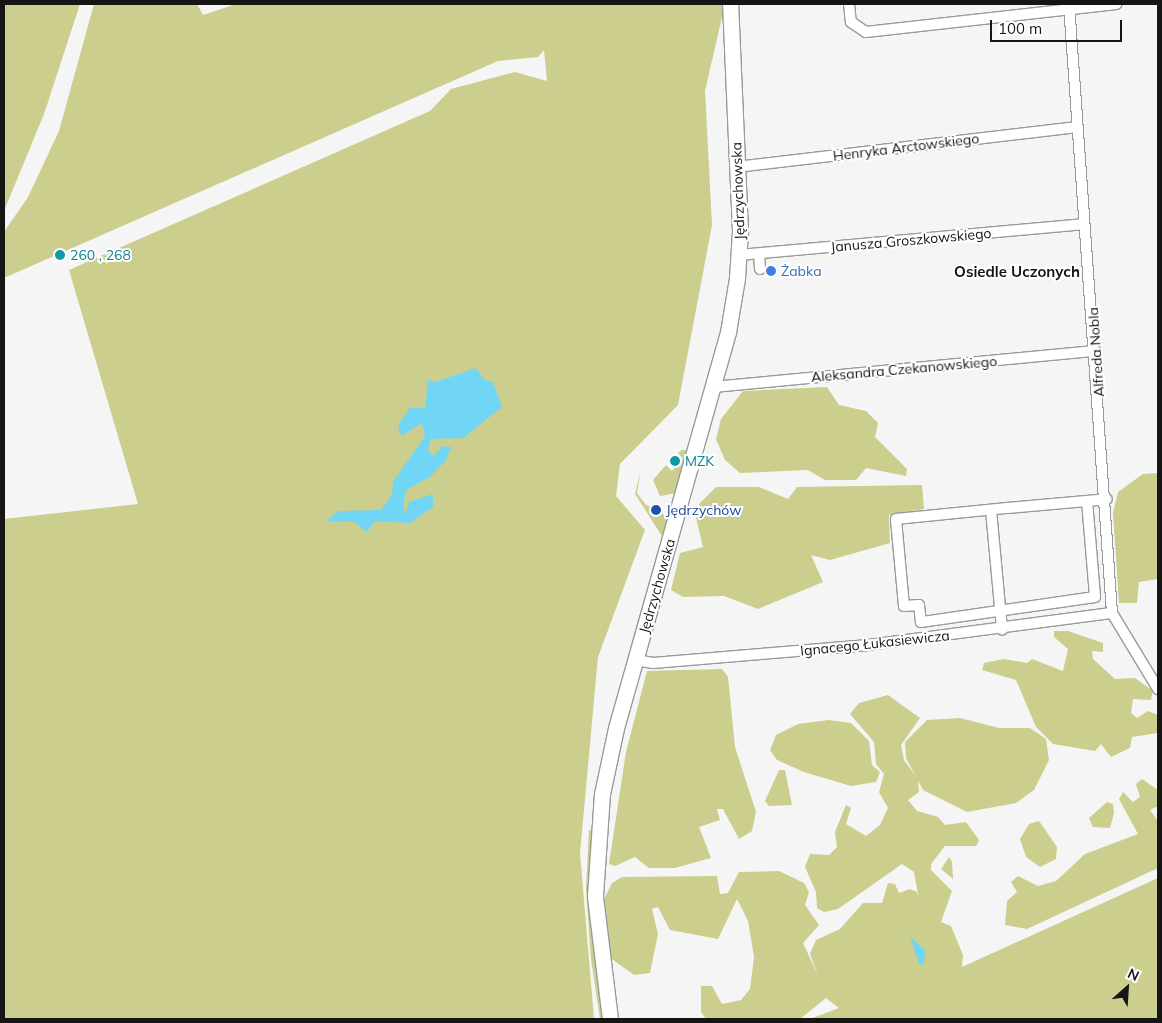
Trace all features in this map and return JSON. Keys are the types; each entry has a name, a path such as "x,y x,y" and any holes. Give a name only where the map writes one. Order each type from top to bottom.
{"main road":[{"name":"Jędrzychowska","path":"610,1019 598,948 595,858 611,750 713,387 731,316 739,255 730,4"}],"street":[{"path":"849,4 851,22 866,32 1070,7 1116,4"},
{"name":"Alfreda Nobla","path":"1070,7 1075,127 1107,499 1112,613 1158,689"},
{"name":"Henryka Arctowskiego","path":"737,167 1075,127"},
{"name":"Janusza Groszkowskiego","path":"739,255 1083,224"},
{"path":"759,254 760,269"},
{"name":"Aleksandra Czekanowskiego","path":"713,387 1095,351"},
{"path":"1087,501 1095,597 920,622 919,605 904,606 896,519 1107,499"},
{"path":"991,510 1002,630"},
{"name":"Ignacego Łukasiewicza","path":"636,660 653,663 809,650 1002,630 1112,613"}],"green space":[{"path":"4,4 80,4 44,114 4,211"},
{"path":"94,4 197,4 203,15 236,4 725,4 705,91 712,225 678,405 620,464 616,496 645,530 598,657 580,853 594,1019 4,1019 4,519 138,504 69,270 430,111 451,89 515,72 547,81 544,50 538,57 498,61 4,278 4,232 28,197 59,131"},
{"path":"827,387 839,405 866,411 878,423 875,437 907,469 906,476 866,468 856,480 825,480 808,470 740,473 725,460 716,439 721,419 743,391"},
{"path":"682,450 687,450 677,493 660,496 653,480 666,465 672,471 683,459 678,453"},
{"path":"641,469 637,493 646,505 662,512 668,524 637,642 632,641 662,536 635,494"},
{"path":"1158,473 1158,579 1139,582 1137,603 1119,603 1113,513 1118,492 1143,474"},
{"path":"922,485 924,509 889,515 890,543 830,560 811,555 823,582 758,609 724,596 683,597 671,590 680,553 703,547 694,509 716,487 759,487 788,499 797,487"},
{"path":"1054,631 1068,631 1103,643 1103,652 1092,651 1093,659 1115,679 1135,678 1153,691 1151,700 1133,699 1131,713 1137,718 1148,711 1158,715 1158,733 1132,737 1130,748 1111,757 1101,744 1095,751 1053,744 1036,727 1016,680 982,670 984,663 1004,659 1027,663 1032,659 1063,671 1068,649 1054,637"},
{"path":"722,669 728,677 735,747 756,812 752,831 739,839 723,809 717,809 720,820 699,827 711,858 675,868 649,868 635,857 615,866 609,864 626,752 647,671"},
{"path":"888,695 920,718 901,745 904,760 918,779 919,792 908,800 917,811 938,817 945,825 966,822 979,840 976,846 945,846 931,864 931,870 952,891 941,922 951,926 963,955 962,967 1158,878 1158,1019 810,1019 839,1008 826,998 800,1019 706,1019 701,1012 701,986 712,986 722,1004 741,1000 750,989 754,957 748,921 737,899 718,939 670,930 658,907 652,909 658,934 650,973 634,975 609,957 602,903 612,883 622,877 717,876 720,894 728,893 739,872 779,871 804,883 809,892 805,905 819,925 803,943 818,975 810,954 816,940 840,929 863,903 882,903 888,883 895,884 899,893 910,889 917,892 919,899 914,872 902,864 838,909 824,912 817,908 816,892 805,867 810,854 829,855 837,847 835,832 846,805 851,808 846,824 866,836 880,825 888,808 879,792 884,774 876,764 874,742 850,714 859,703"},
{"path":"960,718 999,728 1030,728 1046,739 1049,760 1034,790 1016,803 967,812 923,790 906,758 905,742 927,720"},
{"path":"829,720 851,723 869,741 872,765 880,772 876,782 851,786 804,772 777,760 770,750 776,735 798,724"},
{"path":"779,770 785,770 792,805 769,806 765,801"},
{"path":"1142,779 1158,790 1158,806 1150,810 1158,821 1158,868 1027,929 1005,925 1007,901 1017,892 1011,882 1018,876 1038,886 1056,881 1085,854 1138,834 1119,799 1123,792 1133,802 1140,797 1136,784"},
{"path":"1107,802 1113,804 1114,813 1110,828 1093,827 1089,818"},
{"path":"1039,821 1057,847 1056,859 1040,867 1026,857 1020,839 1029,824"},
{"path":"589,829 592,833 605,1019 600,1019 591,959 586,890"},
{"path":"949,857 952,862 953,879 941,869"}],"water":[{"path":"475,368 485,380 493,382 502,407 463,438 431,439 428,450 433,456 443,446 451,447 446,460 430,477 406,490 403,507 406,514 409,502 433,494 433,507 410,523 375,521 367,532 354,522 326,521 339,511 381,510 392,495 393,482 425,436 422,423 403,435 398,432 400,422 410,408 425,408 428,380 436,382"},
{"path":"910,937 925,950 924,965 919,964"}],"place":[{"name":"260 , 268","path":"60,255"},
{"name":"Żabka","path":"771,271"},
{"name":"MZK","path":"675,461"},
{"name":"Jędrzychów","path":"656,510"}],"district":[{"name":"Osiedle Uczonych","path":"1017,272"}]}
